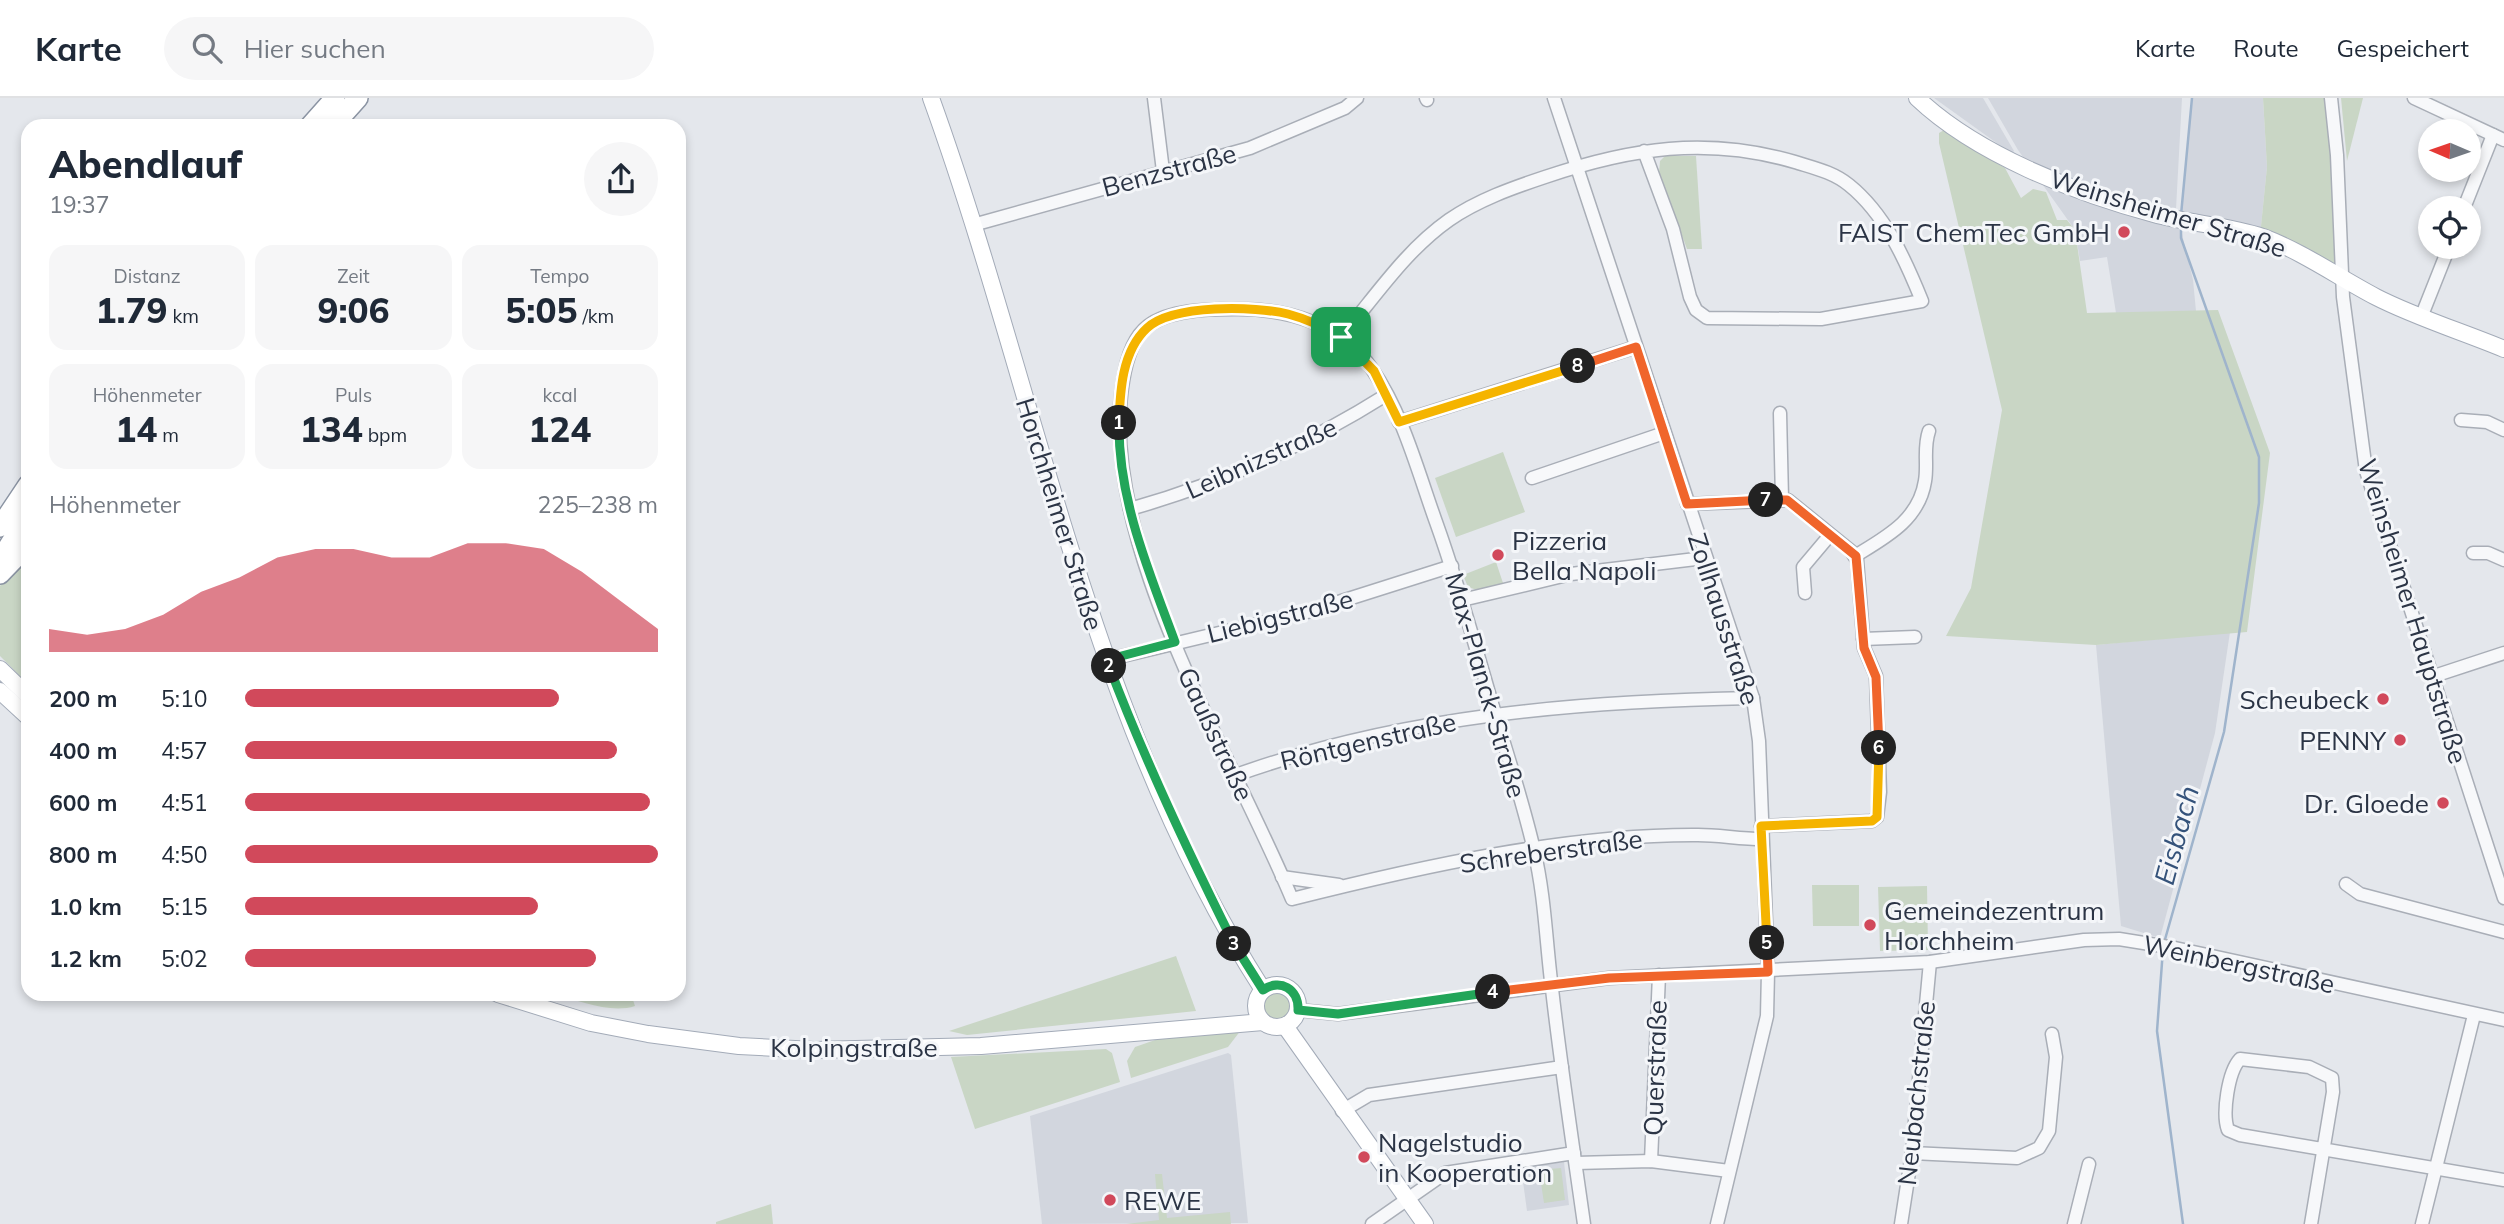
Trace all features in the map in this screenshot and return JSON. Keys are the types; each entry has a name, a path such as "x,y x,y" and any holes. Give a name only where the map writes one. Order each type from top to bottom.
{"highway":[{"path":"316,119 334,98"},
{"path":"339,119 358,98"},
{"path":"0,527 21,496"},
{"path":"0,560 21,526"},
{"path":"0,574 21,552"}],"main road":[{"name":"Horchheimer Straße","path":"931,98 973,225 1064,536 1106,660 1141,750 1259,997"},
{"name":"Weinsheimer Straße","path":"1917,98 1937,117 2012,162 2154,214 2259,236 2341,276 2378,298 2504,349"},
{"path":"0,669 21,689"},
{"path":"0,691 21,710"},
{"path":"1274,985 1288,988 1297,999 1298,1010 1293,1021 1285,1026 1271,1027 1257,1014 1259,997 1274,985"},
{"name":"Kolpingstraße","path":"1216,1025 1244,1013 1259,997"},
{"name":"Kolpingstraße","path":"520,1001 591,1023 648,1034 738,1046 814,1050 981,1046 1263,1022"},
{"path":"1285,1026 1342,1111 1425,1224"}],"street":[{"path":"1154,98 1163,171"},
{"name":"Benzstraße","path":"973,225 1250,148 1345,108 1357,98"},
{"name":"Zollhausstraße","path":"1554,98 1704,558 1753,698 1759,741 1768,972 1767,1016 1717,1224"},
{"name":"Weinsheimer Hauptstraße","path":"2331,98 2337,155 2341,276 2366,471 2504,898"},
{"path":"2414,98 2498,137 2470,196"},
{"path":"1341,337 1401,263 1448,220 1488,198 1577,166 1644,151 1737,149 1827,172 1848,184 1868,204 1901,252 1922,301 1821,319 1707,318 1696,310 1690,296 1673,229 1644,151"},
{"path":"2422,315 2444,259"},
{"name":"Gaußstraße","path":"1282,877 1175,642 1130,509 1120,458 1121,389 1129,356 1149,325 1198,312 1251,309 1305,319 1341,337"},
{"name":"Max-Planck-Straße","path":"1341,337 1360,353 1399,422 1452,566 1534,850 1584,1224"},
{"path":"1399,422 1636,347"},
{"name":"Leibnizstraße","path":"1130,509 1188,492 1260,464 1329,430 1386,395"},
{"path":"1780,413 1782,499"},
{"path":"2461,420 2487,422 2504,430"},
{"path":"1856,556 1910,518 1925,482 1925,445 1929,431"},
{"path":"1532,478 1664,433"},
{"path":"1687,504 1782,499 1856,556 1863,639 1876,677 1880,793 1877,817 1872,821 1761,826"},
{"path":"1805,593 1803,567 1830,535"},
{"path":"2473,553 2488,553 2504,560"},
{"path":"1462,600 1572,574 1704,558"},
{"name":"Liebigstraße","path":"1106,660 1307,612 1452,566"},
{"path":"1863,639 1915,638"},
{"path":"2431,677 2504,653"},
{"name":"Röntgenstraße","path":"1236,775 1354,740 1496,716 1616,703 1753,698"},
{"name":"Schreberstraße","path":"1282,877 1292,899 1342,885 1534,850 1671,835 1762,839"},
{"name":"Schreberstraße","path":"1282,877 1342,885"},
{"path":"2346,884 2360,894 2504,932"},
{"name":"Weinbergstraße","path":"1298,1010 1338,1014 1551,984 1659,975 1768,972 1930,962 2084,940 2119,939 2175,948 2504,1020"},
{"name":"Neubachstraße","path":"1901,1224 1912,1153 1930,962"},
{"name":"Querstraße","path":"1651,1161 1659,975"},
{"path":"2422,1224 2474,1015"},
{"path":"1912,1153 2017,1158 2039,1148 2049,1131 2056,1057 2052,1034"},
{"path":"2311,1224 2322,1149 2333,1092 2332,1078 2309,1067 2240,1059 2233,1071 2226,1118 2228,1130 2322,1149 2504,1180"},
{"path":"1342,1111 1369,1095 1562,1067"},
{"path":"1372,1224 1445,1173 1473,1166 1575,1158 1651,1161 1730,1171"},
{"path":"2074,1224 2089,1164"}],"shaded area":[{"path":"1934,98 1983,98 2014,151 2012,154"},
{"path":"1988,98 2182,98 2176,209 2193,280 2196,311 2116,313 2107,257 2080,261 2075,230 2018,150"},
{"path":"2192,98 2263,98 2267,167 2260,236 2184,220 2181,207"},
{"path":"2230,632 2215,733 2160,938 2121,926 2096,645"},
{"path":"1228,1053 1231,1055 1248,1223 1042,1224 1030,1116"},
{"path":"1564,1162 1569,1205 1527,1211 1521,1167"}],"green space":[{"path":"2263,98 2331,98 2341,276 2260,236 2267,167"},
{"path":"2341,98 2363,98 2347,161"},
{"path":"1944,130 2005,168 2021,198 2033,189 2046,192 2057,220 2067,220 2075,230 2087,313 2218,310 2270,453 2247,632 2096,645 1946,636 1971,588 2002,410 1939,143 1939,133"},
{"path":"1665,156 1696,156 1702,249 1687,249 1659,173 1660,161"},
{"path":"1503,452 1525,512 1456,537 1435,478"},
{"path":"21,562 21,677 0,656 0,586"},
{"path":"1496,562 1503,583 1477,590 1468,587 1463,575"},
{"path":"1812,885 1859,885 1859,926 1813,926"},
{"path":"1927,886 1928,950 1880,951 1878,887"},
{"path":"1176,956 1196,1011 967,1035 949,1031"},
{"path":"1277,990 1288,995 1293,1006 1288,1017 1277,1022 1266,1017 1261,1006 1266,995"},
{"path":"579,1001 633,1001 635,1006 606,1008"},
{"path":"1241,1030 1228,1047 1131,1078 1127,1061 1135,1047 1158,1039"},
{"path":"1106,1049 1112,1053 1120,1082 975,1129 951,1057"},
{"path":"1561,1168 1565,1200 1544,1203 1539,1170"},
{"path":"1155,1174 1162,1174 1167,1218 1230,1212 1231,1224 1126,1224 1159,1220"},
{"path":"771,1204 773,1224 716,1224 716,1222"}],"waterway":[{"path":"2181,215 2192,98"},
{"name":"Eisbach","path":"2164,943 2224,732 2259,503 2259,457 2181,238 2181,225"},
{"name":"Eisbach","path":"2163,949 2157,1031 2183,1224"}],"place":[{"name":"FAIST ChemTec GmbH","path":"2124,232"},
{"name":"Pizzeria Bella Napoli","path":"1498,555"},
{"name":"Scheubeck","path":"2383,699"},
{"name":"PENNY","path":"2400,740"},
{"name":"Dr. Gloede","path":"2443,803"},
{"name":"Gemeindezentrum Horchheim","path":"1870,925"},
{"name":"Nagelstudio in Kooperation","path":"1364,1157"},
{"name":"REWE","path":"1110,1200"}],"route":[{"path":"1230,309 1286,313 1324,327 1341,337 1360,353 1374,371 1399,422 1636,347 1687,504 1787,500 1856,556 1864,648 1876,677 1880,808 1877,817 1872,821 1761,826 1768,972 1609,978 1338,1014 1298,1010 1297,999 1290,989 1276,985 1263,990 1247,967 1198,874 1141,750 1106,660 1175,642 1149,573 1125,492 1119,434 1121,389 1129,356 1141,334 1149,325 1181,314 1230,309"}]}
